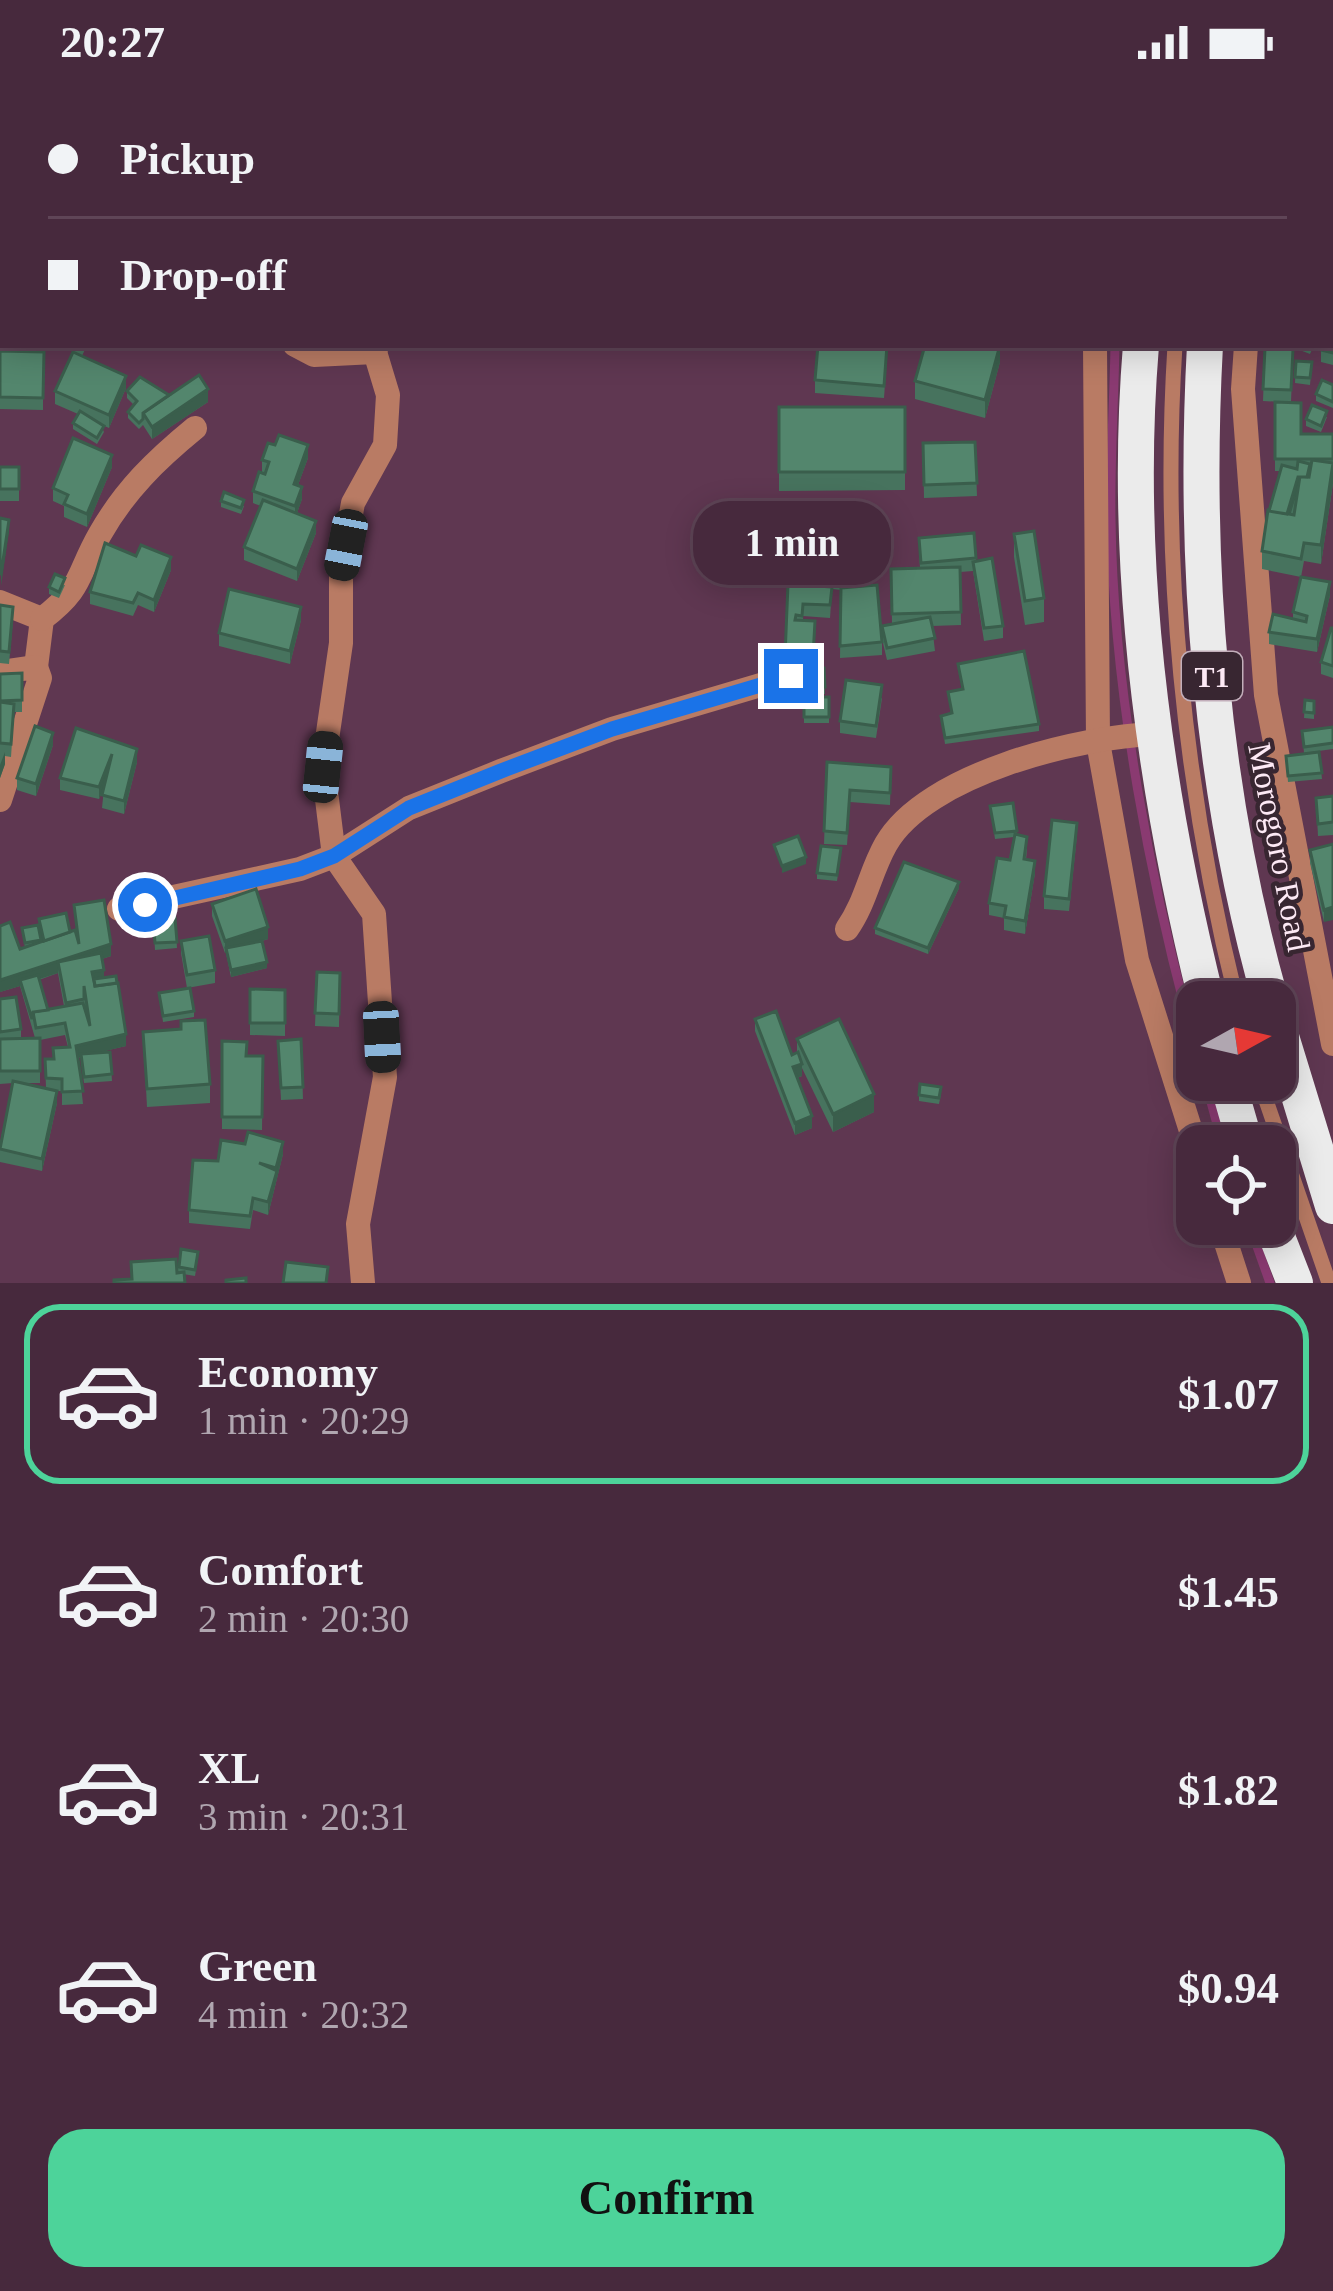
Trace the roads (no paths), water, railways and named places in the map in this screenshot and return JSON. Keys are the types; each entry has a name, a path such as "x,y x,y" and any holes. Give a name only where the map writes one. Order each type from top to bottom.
{"highway":[{"name":"T1","path":"1141,348 1139,508 1156,734 1169,829 1202,981"},
{"name":"Morogoro Road","path":"1205,348 1202,508 1217,728 1235,848 1266,981"},
{"path":"1296,1085 1333,1206"},
{"path":"1280,1245 1295,1283"}],"street":[{"path":"301,348 314,355 376,348 388,395 385,445 353,503 341,570 341,644 323,767 334,856 374,914 385,1077 358,1224 362,1283"},
{"path":"1095,348 1098,742 1137,960 1189,1125"},
{"path":"1246,348 1243,389 1266,695 1333,1044"},
{"path":"0,800 32,715 40,679 36,667 42,619 74,594 98,537 143,470 195,428"},
{"path":"0,602 42,619"},
{"path":"0,672 36,667"},
{"path":"119,909 256,881 334,856 409,808 501,771 612,729 791,676"},
{"path":"847,929 862,907 886,842 919,810 970,775 1098,742 1156,734"},
{"path":"1227,1245 1239,1283"}],"lane":[{"name":"Morogoro Road","path":"1175,348 1174,567 1183,687 1203,838 1233,981"},
{"path":"1266,1101 1329,1283"}],"waterway":[{"path":"1115,348 1111,519 1119,652 1150,857 1179,981"},
{"path":"1211,1101 1217,1125"},
{"path":"1256,1245 1270,1283"}]}
